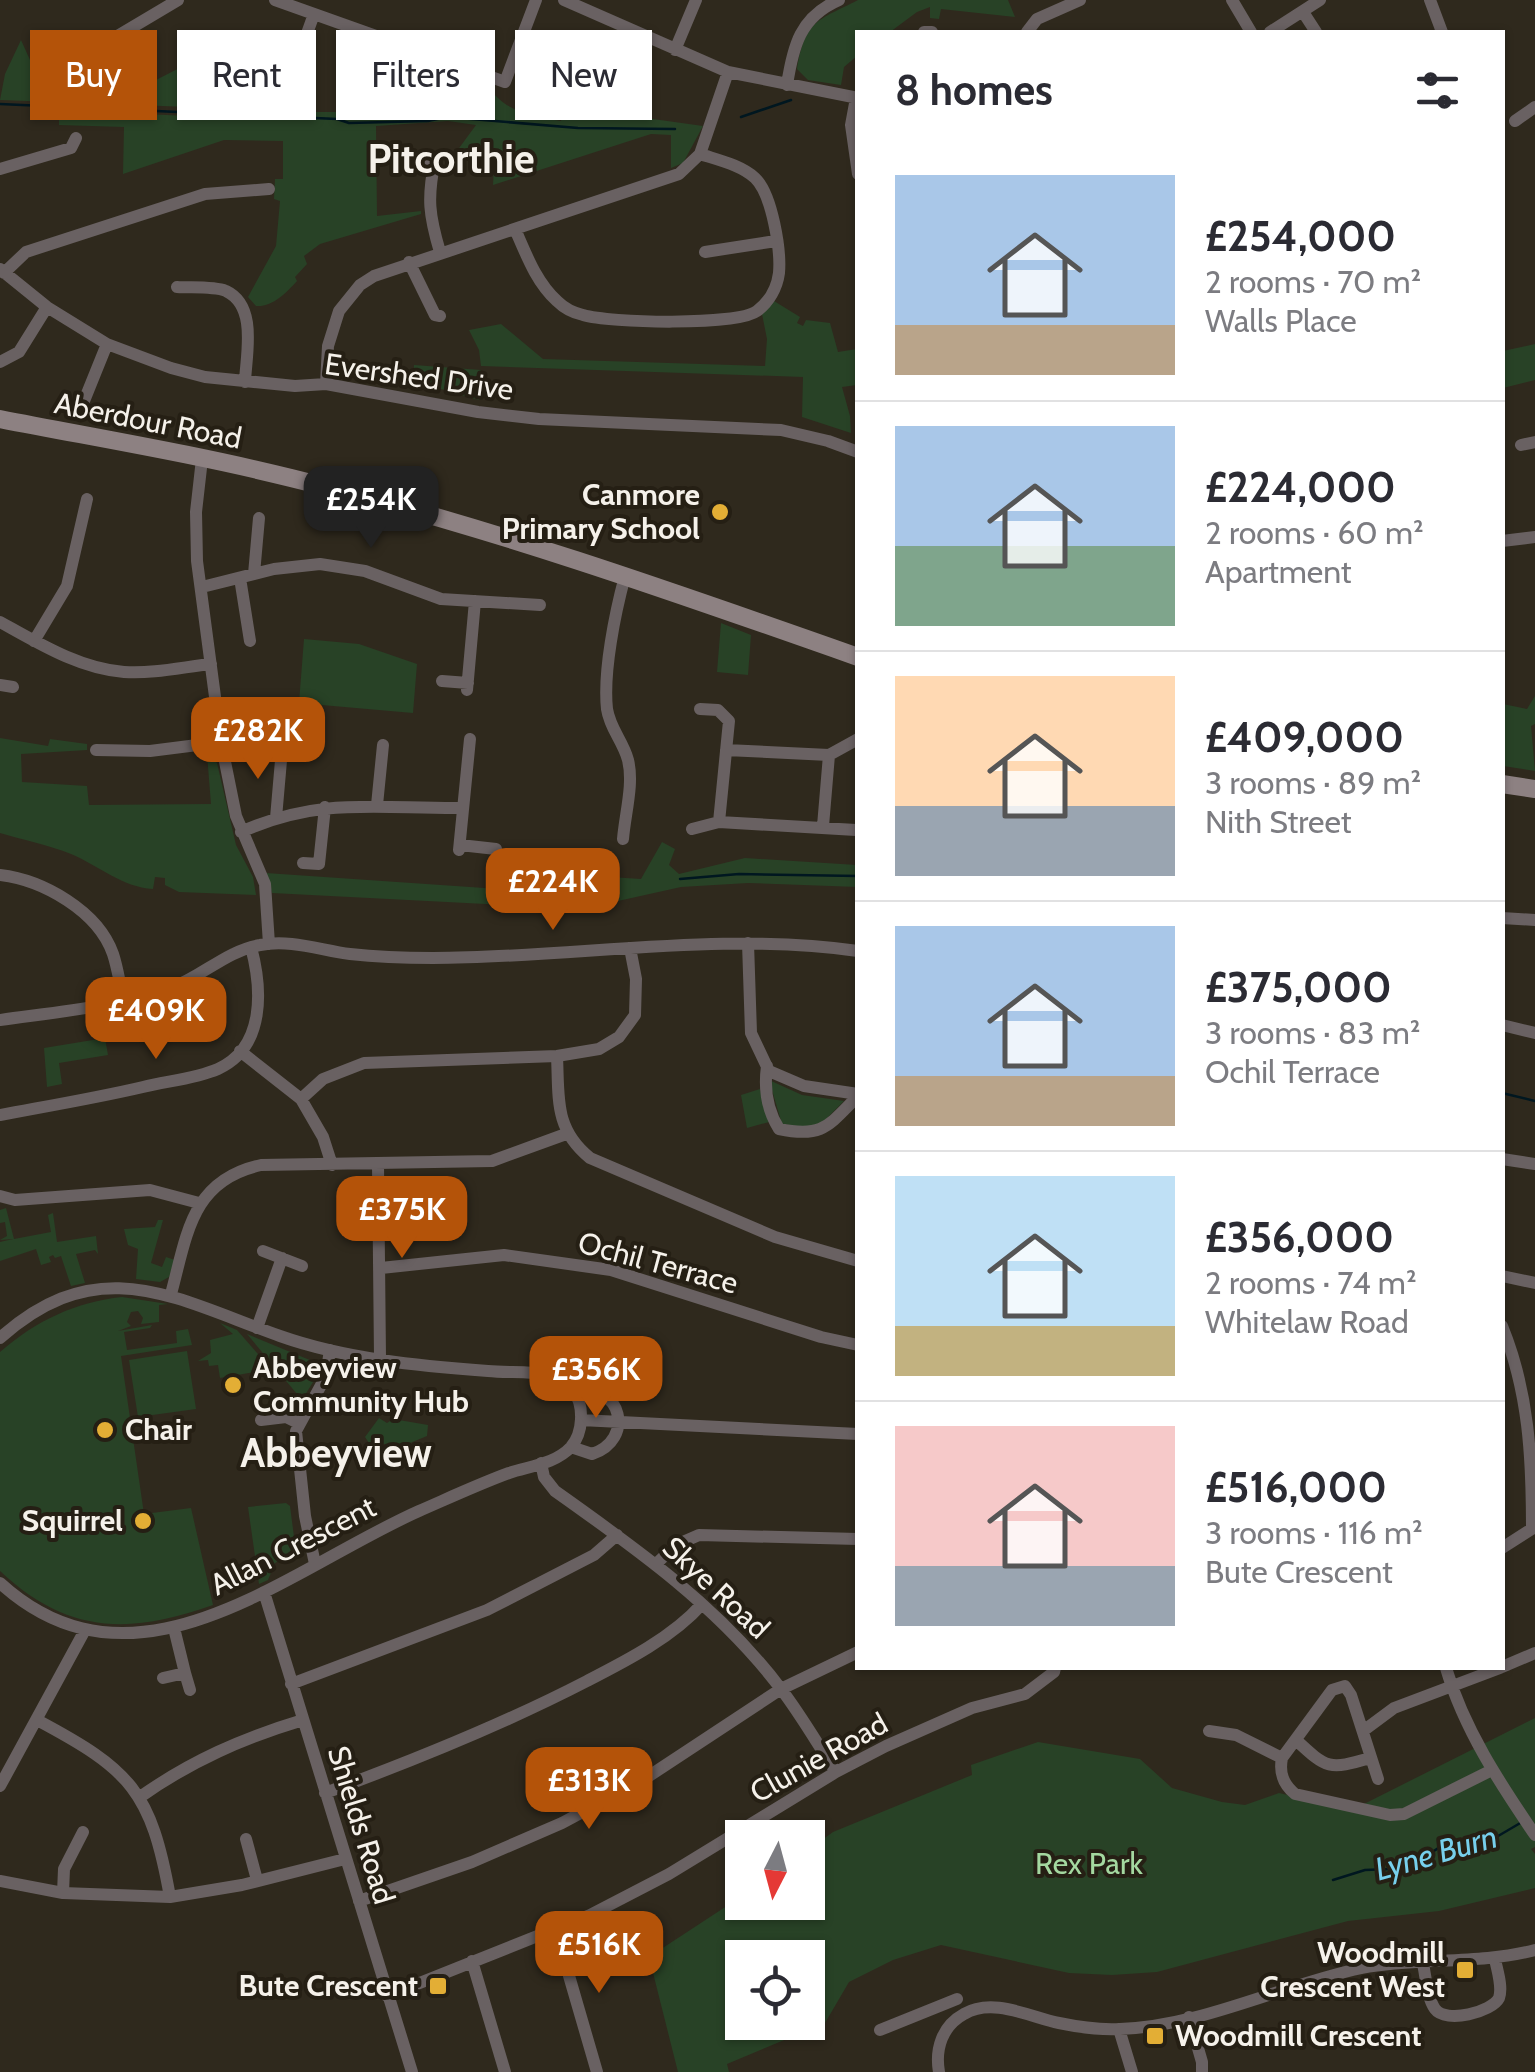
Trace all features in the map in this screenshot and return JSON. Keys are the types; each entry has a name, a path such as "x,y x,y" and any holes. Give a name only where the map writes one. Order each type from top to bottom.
{"main road":[{"name":"Aberdour Road","path":"0,420 289,477 432,516 625,576 855,656"},
{"path":"1505,784 1535,789"}],"street":[{"path":"127,30 178,0"},
{"path":"276,0 502,88 536,0"},
{"path":"564,0 588,4 675,50 728,72 855,98"},
{"path":"675,50 696,0"},
{"path":"787,85 792,51 802,27 822,7 839,0"},
{"path":"1029,30 1037,19 1080,0"},
{"path":"1232,0 1250,30"},
{"path":"1273,30 1320,0"},
{"path":"1430,0 1441,30"},
{"path":"1303,12 1315,30"},
{"path":"308,30 314,14"},
{"path":"326,384 328,346 338,311 360,286 409,262 666,180 691,166 700,154 728,72"},
{"path":"1515,120 1535,108"},
{"path":"855,109 855,150"},
{"path":"0,169 71,148 76,138"},
{"path":"514,229 536,276 570,310 598,318 726,321 754,314 766,304 779,270 769,202 757,180 745,170 700,154"},
{"path":"435,160 428,193 440,252"},
{"path":"2,271 34,249 205,194 269,189"},
{"path":"713,255 776,240"},
{"path":"409,262 435,315 440,316"},
{"name":"Evershed Drive","path":"2,271 46,307 107,344 171,368 244,382 326,384 524,417 781,430 828,440 855,451"},
{"path":"178,288 198,283 229,293 245,313 244,382"},
{"path":"0,362 19,352 46,307"},
{"path":"84,401 107,344"},
{"path":"202,460 196,526 220,742 241,832 265,884 270,944"},
{"path":"34,640 67,586 87,499"},
{"path":"250,641 247,576 259,518"},
{"path":"1505,541 1535,537"},
{"path":"202,587 295,565 341,565 441,599 540,605"},
{"path":"623,838 630,773 606,703 614,616 625,576"},
{"path":"442,681 468,686 475,601"},
{"path":"0,622 102,669 150,672 211,664"},
{"path":"700,709 718,710 729,720 719,822"},
{"path":"470,738 460,848 496,848"},
{"path":"96,750 150,750 220,742"},
{"path":"726,750 829,755 855,742"},
{"path":"377,805 383,745"},
{"path":"276,818 282,749"},
{"path":"823,826 829,755"},
{"path":"241,832 276,818 325,807 463,808"},
{"path":"303,863 319,864 325,807"},
{"path":"692,830 719,822 855,830"},
{"path":"0,874 60,896 96,924 112,952 124,1001"},
{"path":"1505,918 1535,920"},
{"path":"0,1020 124,1001 182,984 219,960 250,947 270,944 348,954 432,958 748,944 816,945 855,951"},
{"path":"748,944 751,1032 769,1072 804,1086 855,1094"},
{"path":"0,1115 204,1074 224,1066 240,1051 260,1002 250,947"},
{"path":"302,1099 322,1080 364,1062 557,1056 599,1049 619,1037 635,1015 636,979 630,948"},
{"path":"1505,1026 1535,1033"},
{"path":"240,1051 302,1099 324,1137 332,1164"},
{"path":"557,1056 566,1134 590,1158 775,1238 855,1261"},
{"path":"767,1066 764,1084 779,1130 810,1134 822,1129 855,1098"},
{"path":"171,1294 198,1203 231,1175 245,1169 492,1161 566,1134"},
{"path":"1505,1159 1535,1164"},
{"path":"378,1164 380,1358"},
{"path":"0,1196 16,1200 150,1190 198,1203"},
{"path":"263,1251 302,1266"},
{"name":"Ochil Terrace","path":"381,1268 504,1255 610,1270 855,1344"},
{"path":"256,1328 282,1258"},
{"path":"1505,1277 1535,1283"},
{"path":"0,1338 46,1305 87,1291 128,1288 171,1294 256,1328 330,1350 466,1369 548,1374 574,1391 581,1420 580,1431 570,1447 592,1454 607,1448 615,1437 615,1406 593,1390 574,1391"},
{"path":"1505,1335 1528,1418 1533,1528 1505,1546"},
{"path":"315,1564 296,1442 298,1423 326,1376 330,1350"},
{"path":"261,1420 286,1417 298,1423"},
{"path":"581,1420 855,1434"},
{"name":"Allan Crescent","path":"0,1583 40,1614 85,1630 135,1634 174,1628 226,1610 414,1513 510,1472 561,1456 570,1447"},
{"name":"Skye Road","path":"541,1464 544,1477 555,1491 656,1564 743,1644 781,1689 836,1772"},
{"path":"292,1684 487,1610 594,1555 617,1535"},
{"path":"656,1564 676,1545 699,1536 855,1539"},
{"name":"Shields Road","path":"264,1592 412,2072"},
{"path":"326,1793 526,1713 624,1662 692,1616 702,1604"},
{"path":"174,1628 190,1690"},
{"path":"0,1786 85,1630"},
{"path":"359,1901 472,1862 562,1822 646,1778 781,1689 855,1653"},
{"path":"1505,1666 1535,1653"},
{"name":"Clunie Road","path":"388,1996 556,1931 670,1874 836,1772 972,1708 1024,1694 1054,1670"},
{"path":"1447,1670 1492,1770 1535,1835"},
{"path":"1362,1731 1394,1708 1494,1670"},
{"path":"163,1678 185,1673"},
{"path":"1378,1779 1345,1686 1332,1690 1282,1758 1280,1771 1295,1794 1390,1815 1404,1814 1492,1770"},
{"path":"37,1720 114,1767 140,1797 160,1839 170,1897"},
{"path":"140,1797 190,1764 235,1742 302,1720"},
{"path":"1208,1731 1236,1734 1282,1758"},
{"path":"1296,1740 1330,1768 1370,1758"},
{"path":"63,1894 64,1869 84,1832"},
{"path":"246,1838 257,1880"},
{"path":"0,1882 63,1894 170,1897 345,1860"},
{"path":"556,1931 597,2072"},
{"path":"939,2072 937,2059 946,2028 964,2014 983,2007 1060,2024 1119,2029 1190,2017 1352,1970 1495,1959 1535,1950"},
{"path":"1423,1964 1434,2008 1442,2015 1452,2016 1490,2008 1498,2001 1501,1992 1495,1959"},
{"path":"472,1961 505,2072"},
{"path":"880,2030 957,1999"},
{"path":"922,2012 946,2028"},
{"path":"1190,2017 1202,2072"},
{"path":"1119,2029 1132,2072"}],"green space":[{"path":"858,0 1008,0 1015,17 941,9 939,19 930,18 930,7 893,30 855,30 855,58 844,67 841,85 808,80 797,69 804,40 823,18"},
{"path":"21,40 30,60 30,101 0,100 5,74"},
{"path":"177,69 177,107 157,106 157,79"},
{"path":"495,94 515,109 515,120 652,119 703,126 683,163 671,168 671,135 651,134 493,185 495,149 456,158 454,155 476,125 448,121 376,126 377,216 421,214 320,244 304,256 307,264 288,290 274,302 256,306 248,297 276,246 280,201 274,199 275,179 283,179 283,141 224,140 123,174 124,127 59,125 59,120 157,120 157,115 177,115 177,120 316,120 316,112 336,112 336,120 495,120"},
{"path":"774,301 800,317 797,323 803,326 806,320 830,323 838,352 855,349 855,385 842,387 851,433 802,417 803,377 481,366 479,350 469,330 501,324 543,359 765,366 767,339 762,314"},
{"path":"1535,344 1535,380 1505,388 1505,351"},
{"path":"414,365 481,370 479,400 413,381"},
{"path":"721,623 751,635 748,675 717,672"},
{"path":"304,639 359,644 417,664 413,713 299,703"},
{"path":"1535,696 1535,724 1531,726 1535,771 1505,766 1505,704 1527,709"},
{"path":"0,738 48,746 50,739 87,744 87,750 21,754 22,782 87,786 89,805 211,804 207,754 217,763 236,845 253,877 256,895 179,892 165,885 165,878 155,877 153,889 142,887 71,854 0,833"},
{"path":"662,842 675,849 669,865 679,874 745,858 855,865 855,887 748,883 681,887 582,909 272,893 266,873 514,890 517,871 641,879"},
{"path":"105,1038 108,1055 59,1063 62,1084 47,1087 44,1048"},
{"path":"769,1080 802,1095 844,1101 816,1129 782,1124"},
{"path":"760,1089 769,1122 747,1128 741,1095"},
{"path":"6,1208 14,1239 51,1232 48,1215 53,1213 57,1242 96,1236 98,1254 95,1250 76,1254 85,1283 71,1286 61,1256 53,1255 49,1257 51,1262 41,1265 36,1249 0,1261 0,1242 13,1239 0,1240 7,1236 5,1222 0,1223 0,1210"},
{"path":"158,1220 163,1220 151,1263 162,1267 166,1257 175,1260 169,1277 160,1282 136,1279 138,1249 128,1245 124,1229 155,1227"},
{"path":"122,1297 168,1304 159,1305 159,1322 141,1324 143,1318 138,1311 131,1312 127,1322 131,1326 118,1331 152,1325 124,1332 127,1350 177,1343 176,1331 188,1329 192,1345 121,1356 144,1514 191,1508 213,1605 182,1615 126,1624 100,1623 50,1607 0,1571 0,1352 58,1314"},
{"path":"220,1323 237,1330 271,1369 220,1378 218,1365 198,1361 211,1353 210,1340 233,1334"},
{"path":"247,1334 317,1363 318,1374 302,1400"},
{"path":"187,1351 196,1409 138,1417 129,1360"},
{"path":"379,1418 387,1423 393,1419 428,1425 427,1436 393,1450 390,1445 374,1442 371,1446 365,1437"},
{"path":"286,1503 290,1506 296,1552 275,1563 268,1580 259,1584 248,1507"},
{"name":"Rex Park","path":"1535,1718 1535,1847 1531,1849 1535,1854 1535,1888 1439,1911 1348,1921 1157,1972 1069,1973 941,1945 893,1960 849,1982 825,2023 825,1940 725,1940 725,2040 784,2040 727,2064 729,2072 678,2072 649,1957 725,1907 725,1920 825,1920 825,1838 972,1775 971,1765 1038,1742 1140,1759 1172,1788 1222,1802 1245,1805 1279,1793 1352,1810"}],"waterway":[{"path":"741,117 791,100"},
{"path":"0,104 337,119 349,123 447,117 578,128 675,129"},
{"path":"680,879 739,874 855,876"},
{"path":"1505,1094 1535,1101"},
{"name":"Lyne Burn","path":"1333,1880 1365,1870 1391,1869 1447,1842 1493,1839 1522,1822"}],"place":[{"name":"Canmore Primary School","path":"720,512"},
{"name":"Abbeyview Community Hub","path":"233,1385"},
{"name":"Chair","path":"105,1430"},
{"name":"Squirrel","path":"143,1521"},
{"name":"Woodmill Crescent West","path":"1465,1970"},
{"name":"Bute Crescent","path":"438,1986"},
{"name":"Woodmill Crescent","path":"1155,2036"}],"district":[{"name":"Pitcorthie","path":"451,159"},
{"name":"Abbeyview","path":"336,1453"}]}
